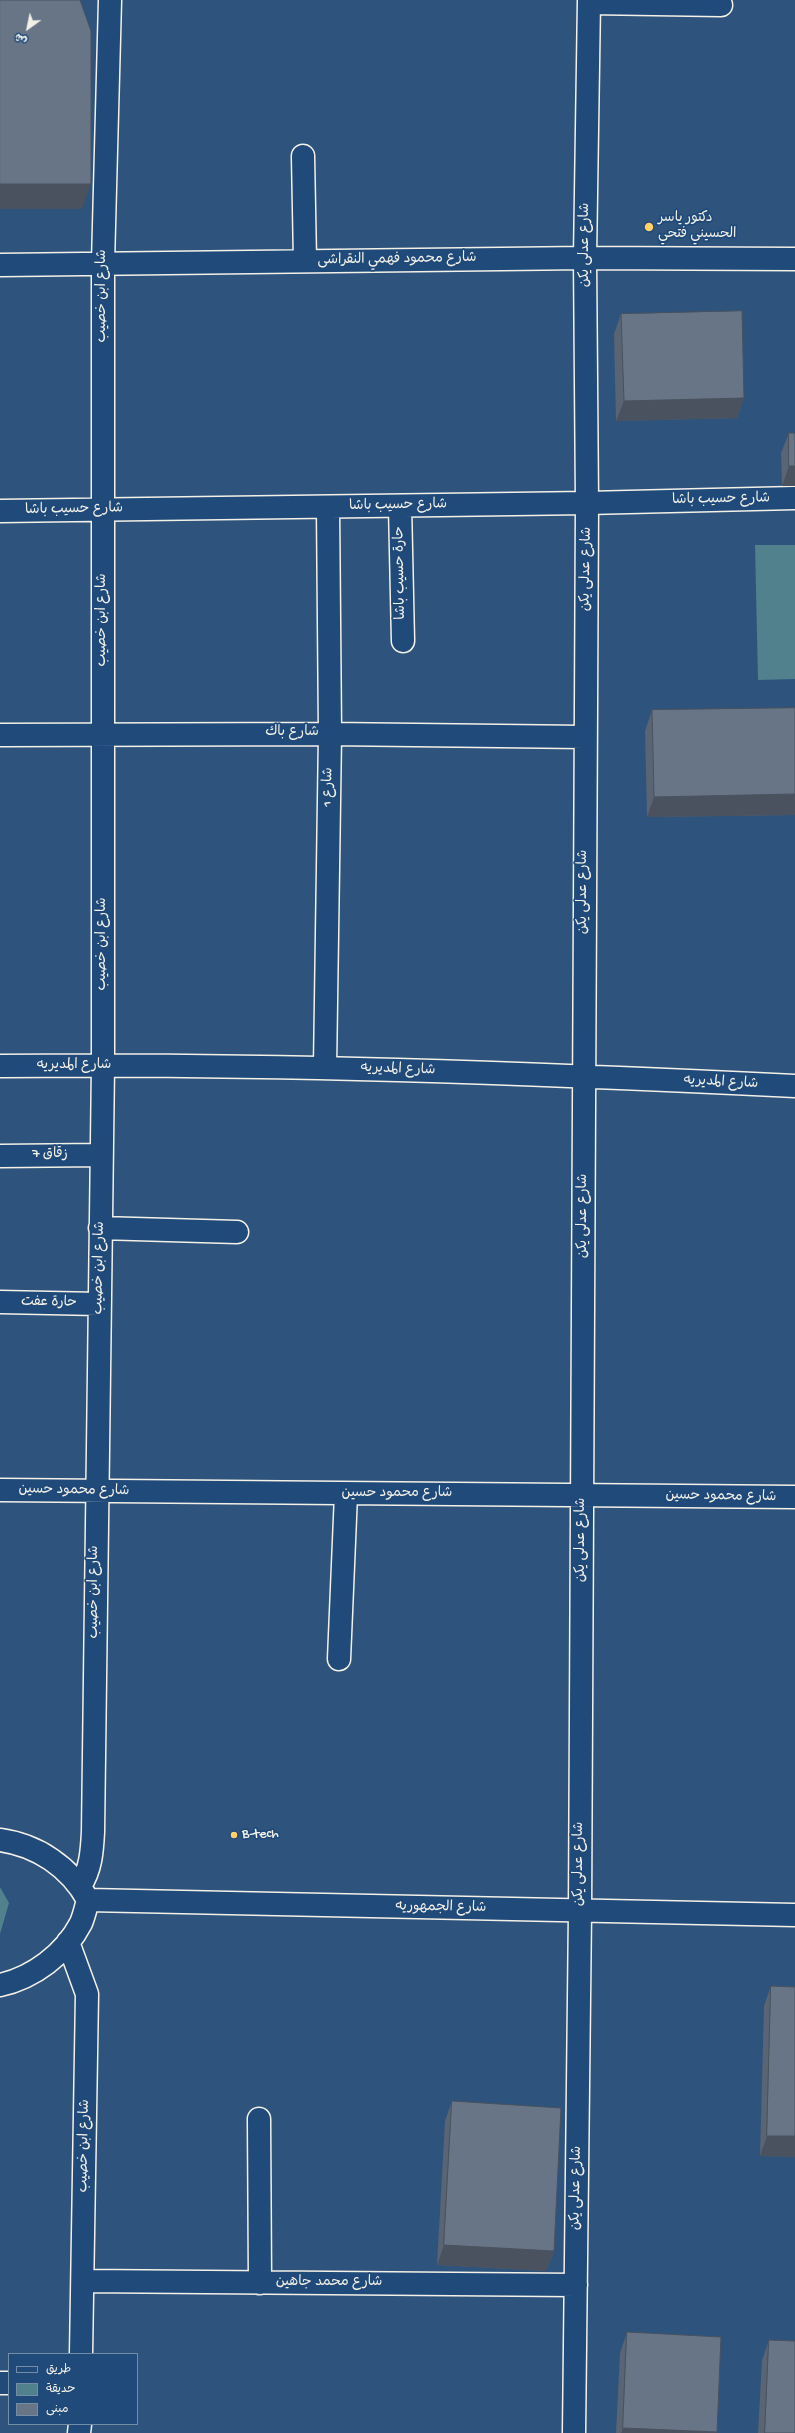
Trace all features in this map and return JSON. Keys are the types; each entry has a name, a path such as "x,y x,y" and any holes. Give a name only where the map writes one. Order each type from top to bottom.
{"street":[{"name":"شارع ابن خصيب","path":"0,1985 26,1976 44,1966 59,1953 81,1922 93,1832 96,1491 103,1065 103,263 110,0"},
{"path":"589,2 720,5"},
{"name":"شارع عدلى يكن","path":"574,2433 580,1911 584,737 587,503 585,258 589,2"},
{"path":"303,156 305,261"},
{"name":"شارع محمود فهمي النقراشى","path":"0,265 585,258 795,259"},
{"name":"شارع حسيب باشا","path":"0,511 587,503 795,498"},
{"name":"حارة حسيب باشا","path":"400,506 403,641"},
{"name":"شارع 1","path":"325,1068 330,734 328,507"},
{"name":"شارع باك","path":"0,735 103,733 584,737"},
{"name":"شارع المديريه","path":"0,1066 103,1065 325,1068 584,1076 795,1086"},
{"name":"زقاق 7","path":"0,1156 101,1155"},
{"path":"100,1228 237,1232"},
{"name":"حارة عفت","path":"0,1302 99,1304"},
{"name":"شارع محمود حسين","path":"0,1490 795,1497"},
{"path":"338,1660 346,1494"},
{"path":"0,1840 29,1847 48,1856 84,1893"},
{"name":"شارع الجمهوريه","path":"84,1893 580,1911 795,1915"},
{"name":"شارع ابن خصيب","path":"68,1942 87,1994 81,2353"},
{"path":"259,2118 260,2282"},
{"name":"شارع محمد جاهين","path":"83,2281 576,2285"}],"green space":[{"path":"755,545 795,545 795,679 758,680"},
{"path":"0,1887 9,1903 0,1934"}],"building":[{"path":"0,0 80,0 91,31 91,184 0,184"},
{"path":"742,311 744,398 624,401 621,314"},
{"path":"789,433 795,433 795,466 789,466"},
{"path":"795,708 795,794 654,797 652,710"},
{"path":"771,1986 795,1987 795,2136 767,2136"},
{"path":"452,2101 561,2108 554,2251 444,2245"},
{"path":"627,2332 721,2337 717,2432 623,2428"},
{"path":"769,2340 795,2341 795,2433 765,2433"}],"place":[{"name":"دكتور ياسر الحسيني فتحي","path":"649,227"},
{"name":"B-tech","path":"234,1835"}]}
